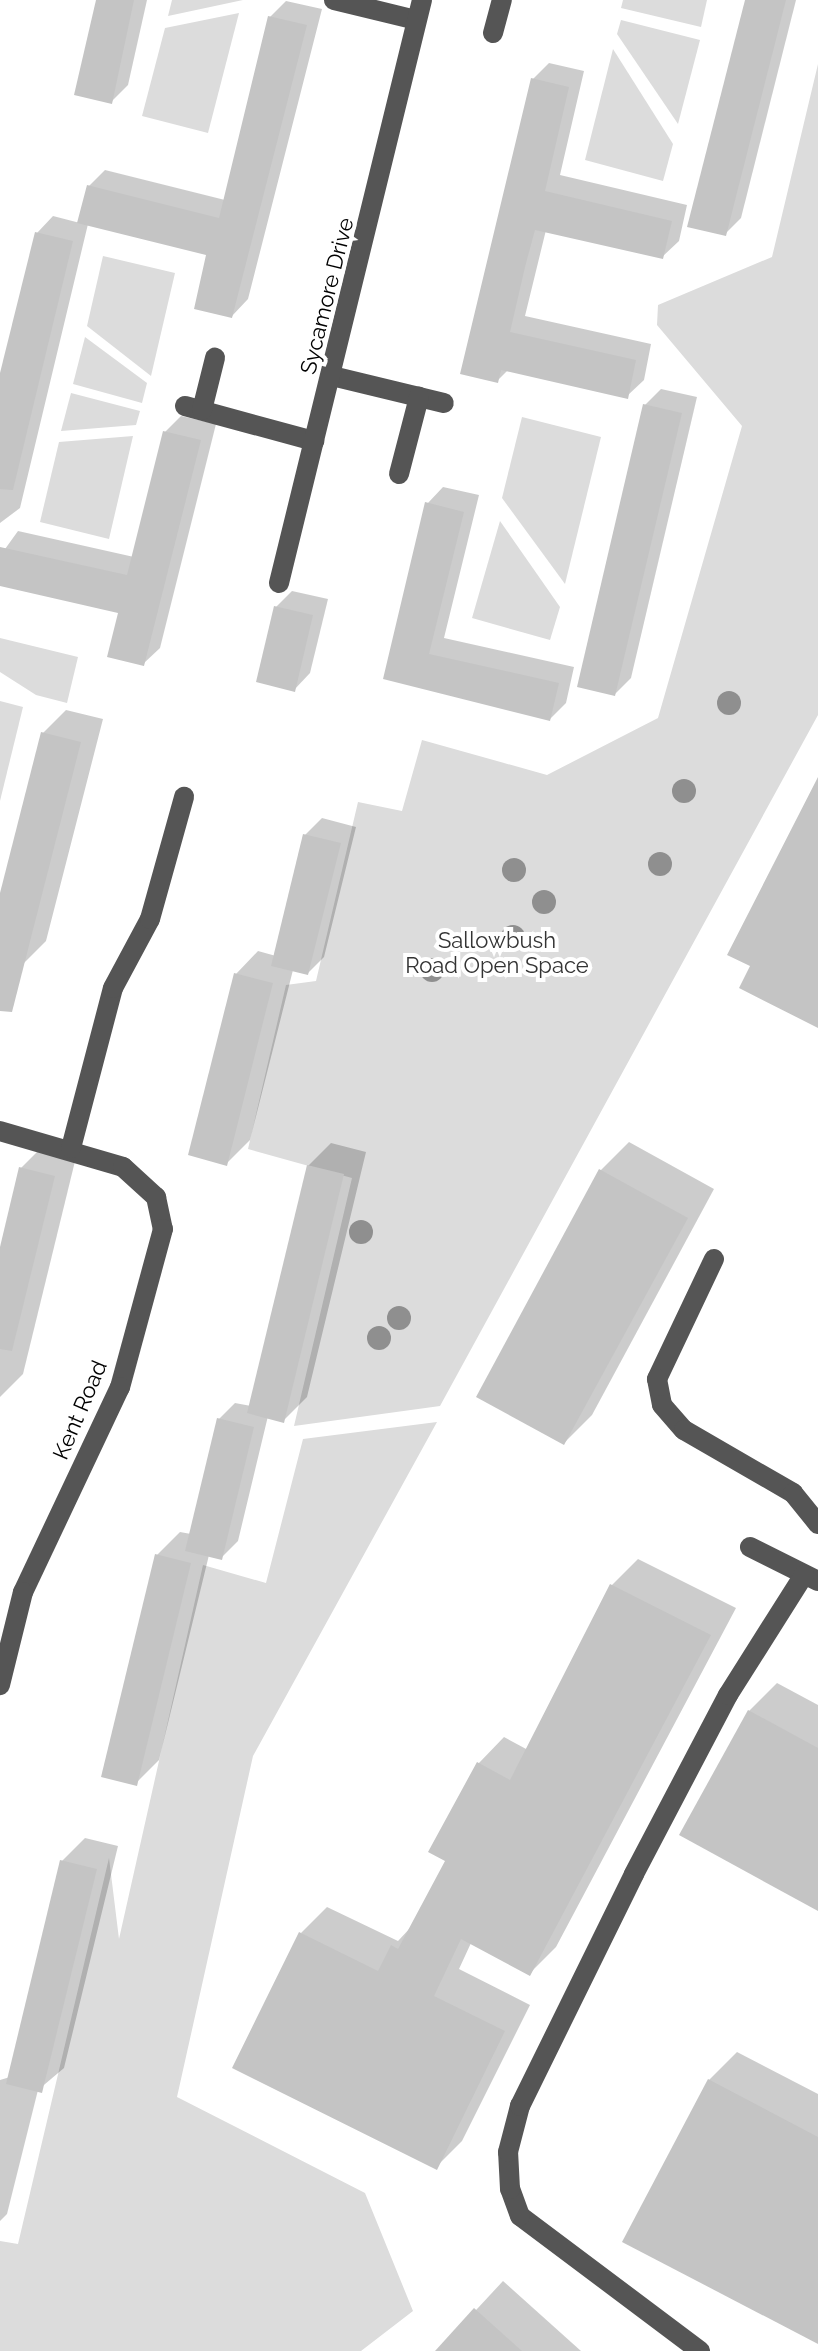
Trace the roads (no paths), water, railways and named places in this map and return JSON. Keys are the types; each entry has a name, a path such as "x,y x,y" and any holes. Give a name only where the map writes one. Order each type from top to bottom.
{"street":[{"name":"Sycamore Drive","path":"279,583 419,10 334,0"},
{"path":"493,33 502,0"},
{"path":"215,358 193,408 314,441"},
{"path":"332,376 444,403"},
{"path":"399,474 419,397"},
{"path":"71,1148 113,988 150,919 184,797"},
{"name":"Kent Road","path":"0,1131 71,1148 123,1167 156,1197 163,1229 120,1387 23,1592 0,1685"},
{"path":"714,1259 657,1379 662,1405 684,1430 793,1493 818,1524"},
{"path":"700,2351 520,2216 510,2189 508,2152 520,2106 634,1874 728,1695 811,1578 750,1547"}],"park label":[{"name":"Sallowbush Road Open Space","path":"497,952"}]}
